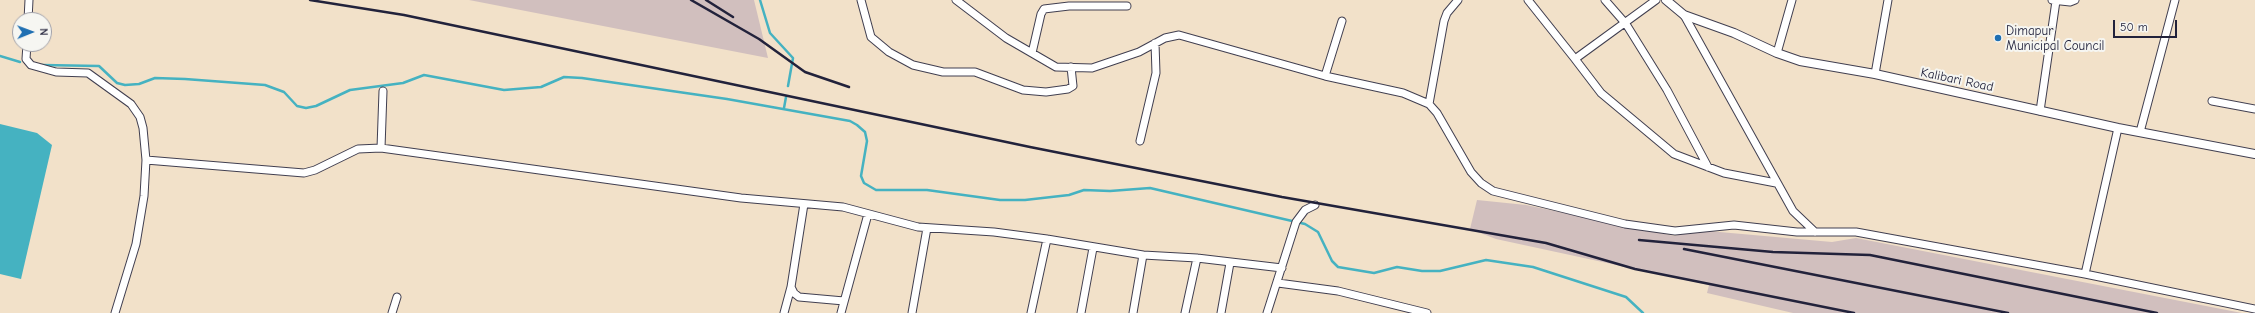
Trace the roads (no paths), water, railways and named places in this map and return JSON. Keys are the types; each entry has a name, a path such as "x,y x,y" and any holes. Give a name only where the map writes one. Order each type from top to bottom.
{"street":[{"path":"28,12 29,0"},
{"path":"861,0 871,37 889,52 912,65 943,72 975,72 1023,90 1046,92 1068,89 1073,86 1071,67"},
{"path":"956,0 1006,38 1056,67 1092,68 1139,52 1165,38 1179,35 1325,76 1403,93 1429,104 1437,112 1471,172 1481,184 1493,191 1625,224 1675,231 1734,225 1815,232 1856,232 2085,274 2255,309"},
{"path":"1429,104 1444,21 1447,13 1458,0"},
{"path":"1528,0 1602,93 1674,154 1740,177 1776,183"},
{"path":"1605,0 1626,24 1667,90 1708,167"},
{"path":"1575,59 1626,24 1656,0"},
{"name":"Kalibari Road","path":"1666,0 1684,15 1734,33 1777,53 1800,61 1876,74 2118,128 2255,154"},
{"path":"1777,53 1792,0"},
{"path":"1876,74 1888,0"},
{"path":"2040,111 2054,0 2070,2 2075,0"},
{"path":"2140,132 2175,0"},
{"path":"1032,53 1041,14 1044,9 1076,6 1127,6"},
{"path":"1684,15 1776,183 1793,211 1815,232"},
{"path":"1325,76 1342,21"},
{"path":"1140,141 1156,73 1157,58 1155,43"},
{"path":"26,52 26,59 31,65 56,72 88,73 131,104 138,111 143,128 146,160 144,196 136,244 115,313"},
{"path":"381,148 383,91"},
{"path":"2212,101 2255,109"},
{"path":"2085,274 2118,128"},
{"path":"146,160 304,173 314,170 358,149 381,148 741,198 843,207 896,222 927,228 1047,239 1143,256 1197,258 1282,268"},
{"path":"784,313 791,287 804,204"},
{"path":"1267,313 1278,283 1296,222 1305,210 1315,205"},
{"path":"841,313 868,214"},
{"path":"912,313 927,228"},
{"path":"1031,313 1047,239"},
{"path":"1081,313 1093,248"},
{"path":"1133,313 1143,256"},
{"path":"1185,313 1197,258"},
{"path":"1221,313 1230,263"},
{"path":"1278,283 1338,291 1426,313"},
{"path":"791,287 794,293 799,296 844,301"},
{"path":"392,313 397,297"}],"water":[{"path":"0,124 37,133 52,145 21,279 0,274"}],"waterway":[{"path":"760,0 770,33 793,58 788,86"},
{"path":"0,56 20,62"},
{"path":"42,65 99,66 117,83 125,85 139,84 155,78 265,85 284,92 297,106 306,108 316,106 350,90 403,83 424,75 504,90 541,87 564,77 582,78 727,99 850,121 857,125 865,132 867,141 861,176 864,183 876,190 927,190 1000,200 1025,200 1069,195 1084,190 1110,191 1150,188 1305,224 1318,232 1332,261 1338,267 1374,273 1397,267 1422,271 1440,271 1486,260 1533,267 1626,297 1643,313"},
{"path":"784,108 786,97"}],"railway":[{"path":"310,0 404,15 1030,147 1282,197 1546,243 1635,269 1854,313"},
{"path":"691,0 759,39 805,72 849,87"},
{"path":"706,0 733,17"},
{"path":"1639,240 1773,252 1870,255 2157,313"},
{"path":"1684,249 2008,313"}],"place":[{"name":"Dimapur Municipal Council","path":"1998,38"}]}
